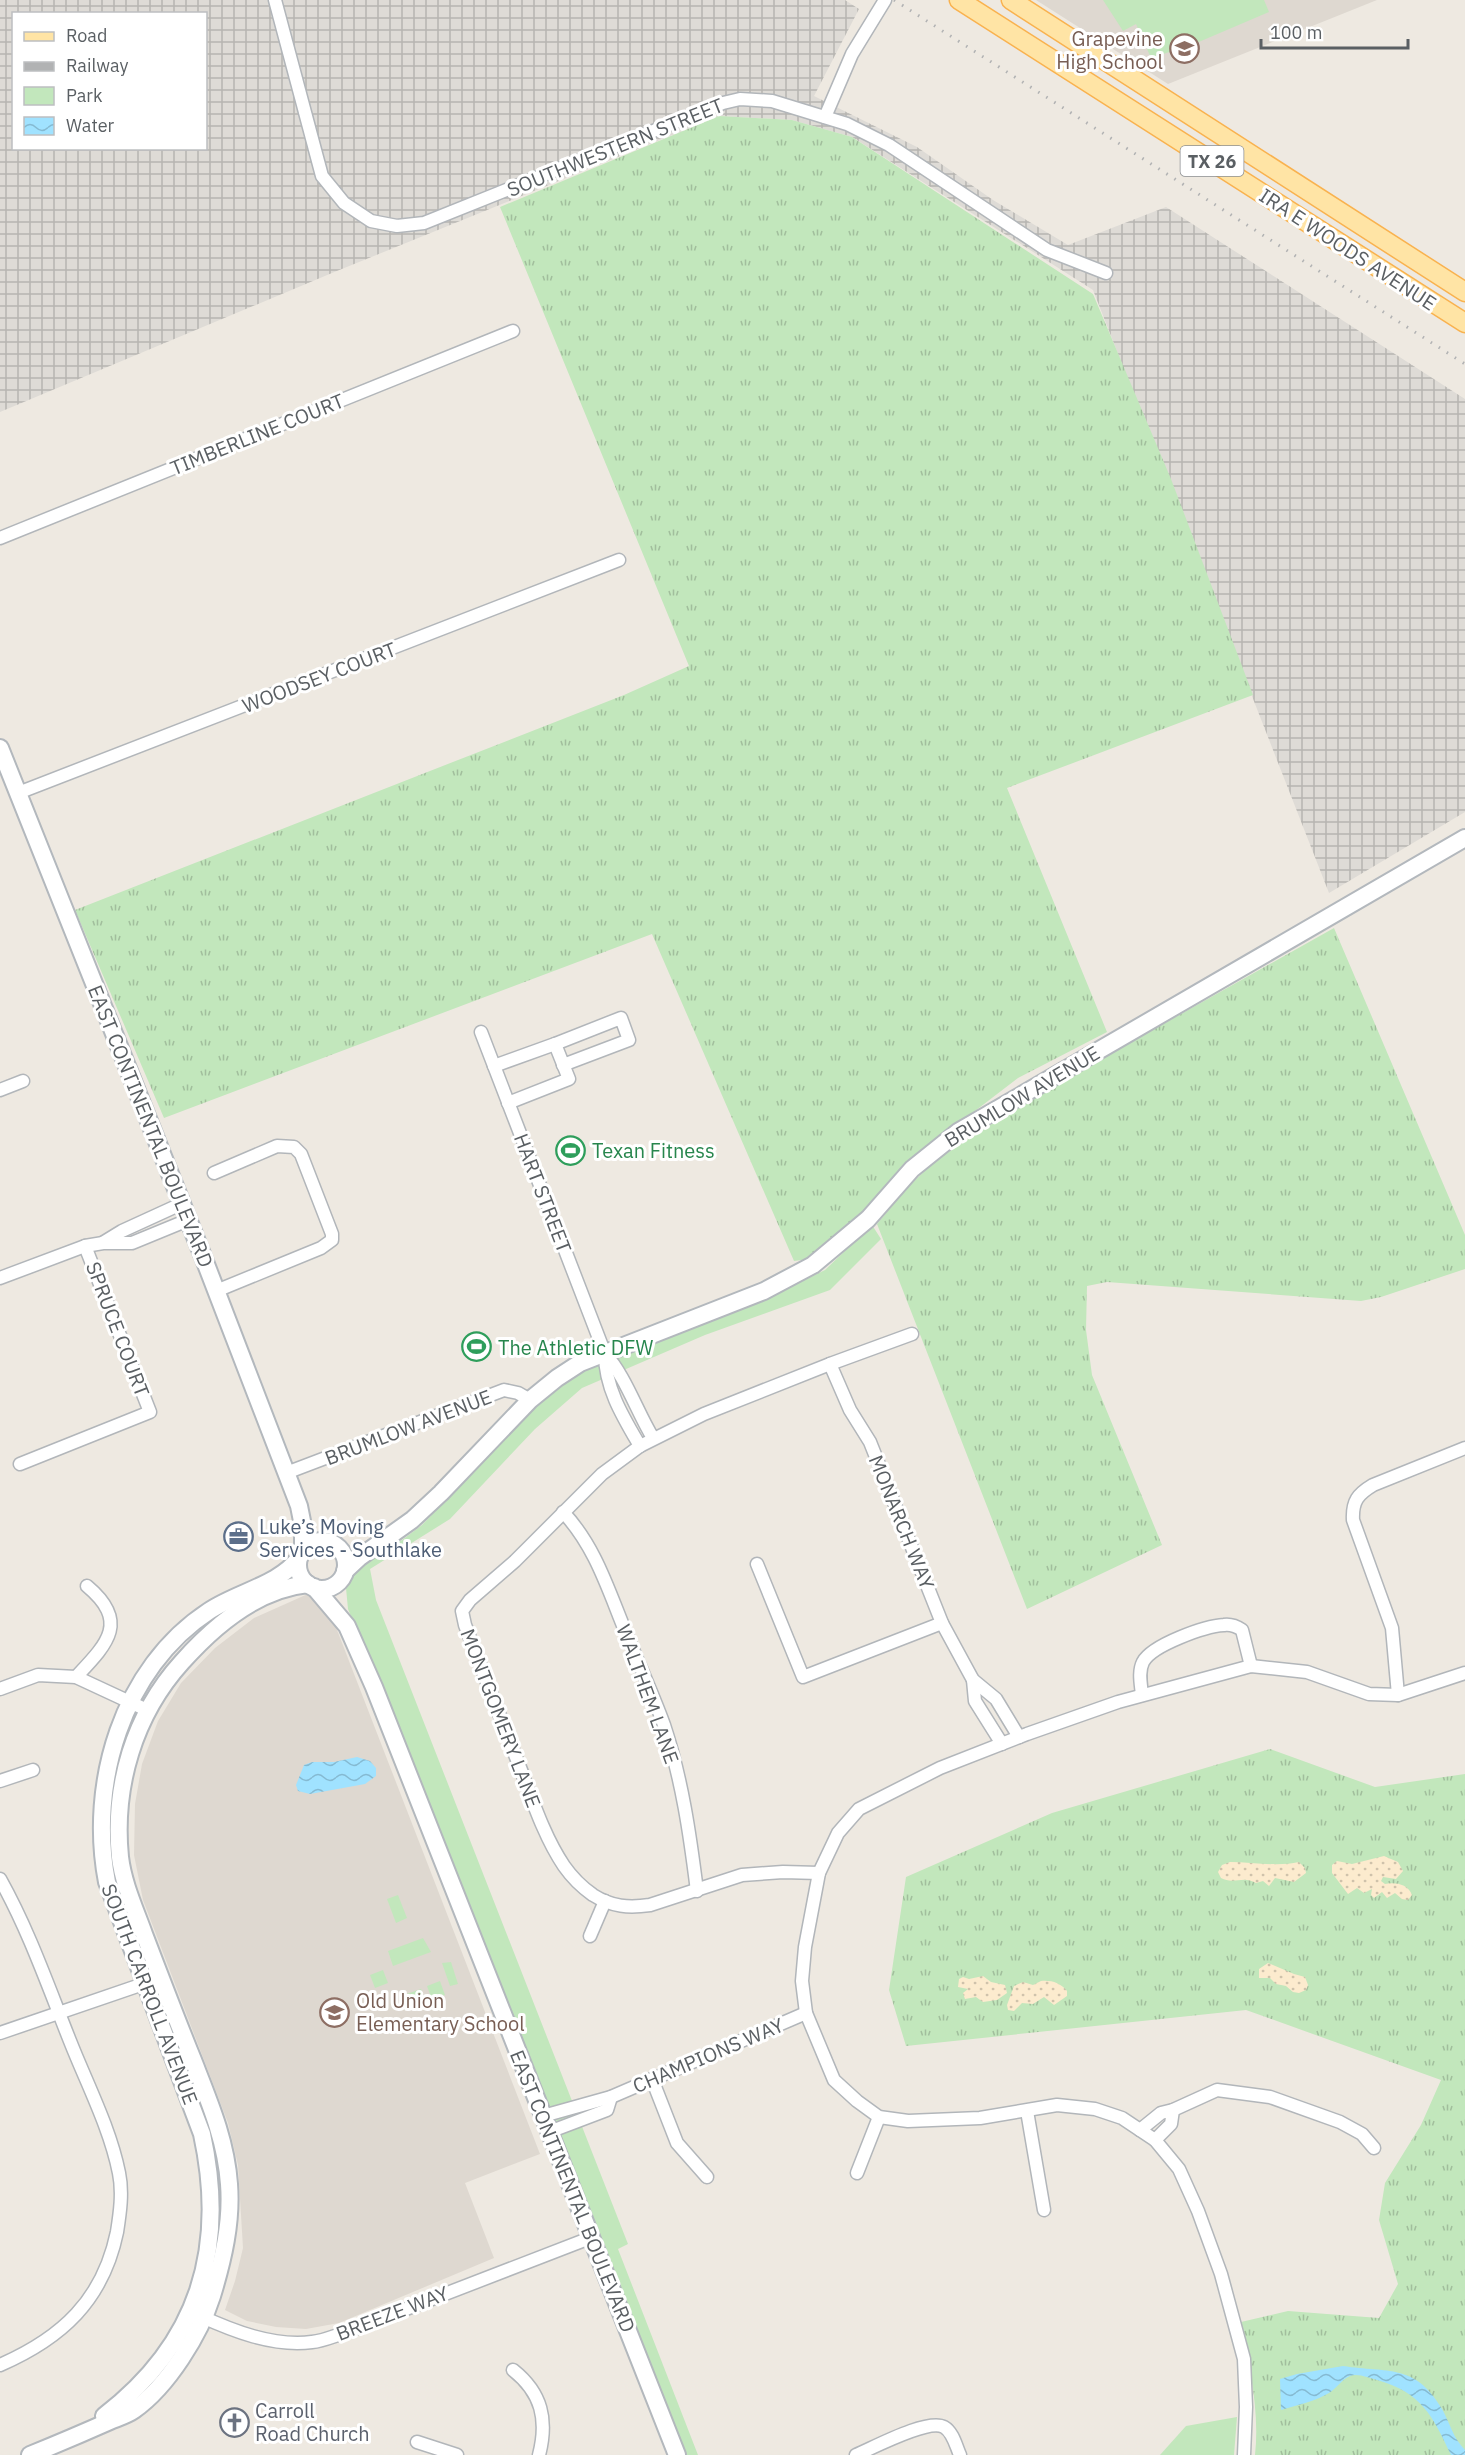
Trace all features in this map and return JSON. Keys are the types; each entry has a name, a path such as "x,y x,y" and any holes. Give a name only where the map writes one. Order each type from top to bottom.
{"main road":[{"name":"IRA E WOODS AVENUE","path":"959,0 1465,323"},
{"name":"IRA E WOODS AVENUE","path":"1011,0 1465,292"},
{"name":"EAST CONTINENTAL BOULEVARD","path":"0,748 299,1506 303,1526 301,1555"},
{"name":"BRUMLOW AVENUE","path":"344,1574 353,1563 412,1520 441,1493 530,1400 580,1364 764,1291 813,1265 868,1219 912,1169 958,1132 1465,838"},
{"name":"EAST CONTINENTAL BOULEVARD","path":"299,1506 319,1532 332,1543"},
{"name":"BRUMLOW AVENUE","path":"332,1543 355,1546 389,1536"},
{"path":"314,1542 332,1543 345,1557 344,1574 330,1587 311,1585 300,1572 301,1555 314,1542"},
{"name":"SOUTH CARROLL AVENUE","path":"30,2455 82,2434 129,2397 198,2315 224,2255 229,2186 220,2129 210,2102 118,1915 107,1882 103,1859 104,1786 114,1745 131,1702 160,1657 191,1624 210,1610 285,1573 301,1555"},
{"name":"EAST CONTINENTAL BOULEVARD","path":"344,1574 342,1587 347,1626 432,1831 677,2455"},
{"name":"EAST CONTINENTAL BOULEVARD","path":"311,1585 347,1626"},
{"name":"SOUTH CARROLL AVENUE","path":"152,1981 120,1857 121,1789 131,1751 147,1710 168,1678 220,1625 239,1610 286,1587 311,1585"}],"street":[{"name":"SOUTHWESTERN STREET","path":"275,0 322,177 344,203 371,220 397,226 423,223 723,103 740,99 772,101 847,124 889,145 1047,250 1106,273"},
{"path":"825,117 848,62 885,0"},
{"name":"TIMBERLINE COURT","path":"0,538 513,331"},
{"name":"WOODSEY COURT","path":"18,793 619,560"},
{"path":"494,1066 621,1018 629,1040 563,1065"},
{"name":"HART STREET","path":"481,1032 605,1354"},
{"path":"508,1103 569,1079 555,1044"},
{"path":"0,1089 22,1081"},
{"path":"214,1173 278,1146 294,1147 301,1154 332,1234 332,1240 321,1248 216,1291"},
{"path":"103,1243 122,1231 181,1204"},
{"path":"0,1278 85,1246 103,1243 132,1243 188,1220"},
{"name":"SPRUCE COURT","path":"20,1464 150,1412 85,1246"},
{"name":"MONTGOMERY LANE","path":"819,1873 783,1872 742,1875 638,1907 627,1908 592,1894 565,1868 554,1850 463,1618 465,1605 515,1561 602,1474 653,1438 704,1414 912,1334"},
{"path":"605,1354 620,1373 630,1397 653,1438"},
{"path":"605,1354 606,1376 609,1385 622,1415 640,1446"},
{"name":"MONARCH WAY","path":"830,1364 850,1410 870,1442 942,1623 973,1680 996,1699 1020,1737"},
{"name":"BRUMLOW AVENUE","path":"286,1473 504,1390 518,1393 530,1400"},
{"path":"1398,1695 1392,1628 1353,1520 1353,1503 1359,1493 1373,1485 1465,1448"},
{"name":"WALTHEM LANE","path":"562,1512 578,1528 595,1554 664,1725 680,1784 697,1890"},
{"path":"757,1564 803,1677 942,1623"},
{"path":"76,1677 105,1644 112,1623 107,1608 99,1596 87,1586"},
{"path":"1142,1695 1141,1671 1150,1653 1194,1632 1223,1625 1234,1625 1242,1630 1251,1666"},
{"path":"1244,2455 1246,2407 1244,2359 1221,2277 1198,2211 1179,2169 1155,2140 1122,2118 1095,2109 1058,2105 1027,2111 932,2122 908,2121 879,2117 834,2080 806,2013 802,1980 805,1947 819,1873 838,1833 859,1809 940,1768 1068,1718 1142,1695 1251,1666 1307,1672 1369,1694 1398,1695 1465,1673"},
{"path":"0,1689 38,1675 76,1677 147,1710"},
{"name":"MONARCH WAY","path":"973,1680 975,1701 1002,1744"},
{"path":"0,1781 33,1770"},
{"path":"0,1879 32,1942 115,2156 120,2176 119,2222 108,2264 88,2302 58,2332 23,2355 0,2365"},
{"path":"590,1936 605,1901"},
{"path":"0,2034 152,1981"},
{"name":"CHAMPIONS WAY","path":"546,2124 607,2109 611,2097 806,2013"},
{"path":"652,2079 677,2143 707,2177"},
{"path":"1140,2130 1161,2113 1217,2090 1270,2097 1340,2122 1362,2134 1374,2148"},
{"path":"1155,2140 1171,2124 1173,2110"},
{"path":"1027,2111 1044,2210"},
{"path":"858,2173 879,2117"},
{"name":"BREEZE WAY","path":"198,2315 261,2338 274,2341 313,2342 590,2238"},
{"path":"513,2370 528,2381 543,2415 543,2439 539,2455"},
{"path":"856,2455 933,2424 946,2428 951,2433 960,2455"},
{"path":"417,2442 457,2455"}],"shaded area":[{"path":"0,0 845,0 859,9 814,96 917,147 993,200 1068,245 1166,207 1465,399 1465,812 1329,893 1093,290 852,137 792,120 719,116 332,273 0,412"},
{"name":"Grapevine High School","path":"1036,0 1377,0 1168,84"},
{"name":"Old Union Elementary School","path":"310,1593 332,1617 540,2154 465,2183 494,2258 339,2323 306,2329 276,2327 247,2321 225,2310 243,2248 238,2165 228,2123 143,1900 134,1855 135,1804 142,1764 158,1721 181,1683 215,1648 254,1618"}],"green space":[{"path":"1103,0 1264,0 1269,12 1194,44 1151,58 1136,24 1123,31"},
{"path":"719,116 792,120 852,137 1093,294 1171,479 1253,695 1007,788 1107,1032 1018,1078 911,1160 848,1231 810,1259 794,1261 652,934 164,1118 75,910 624,695 689,666 500,207"},
{"path":"1334,928 1465,1235 1465,1269 1381,1297 1361,1301 1107,1282 1087,1286 1086,1330 1092,1375 1162,1545 1027,1609 877,1224 907,1188 936,1160 1035,1096"},
{"path":"872,1225 881,1239 830,1290 705,1335 582,1388 535,1429 450,1519 370,1569 376,1600 628,2244 618,2249 698,2455 684,2455 348,1609 346,1588 349,1574 364,1559 402,1540 422,1525 551,1390 580,1370 778,1293 825,1270"},
{"path":"1270,1749 1375,1787 1465,1774 1465,2455 1255,2455 1255,2405 1241,2322 1288,2311 1379,2318 1398,2284 1379,2220 1385,2183 1421,2125 1441,2080 1246,2010 906,2046 889,1990 906,1877 1052,1813"},
{"path":"398,1895 407,1918 396,1923 387,1899"},
{"path":"423,1938 431,1952 393,1966 388,1951"},
{"path":"451,1962 458,1984 450,1986 442,1963"},
{"path":"383,1970 388,1983 375,1988 370,1975"},
{"path":"440,1981 445,1995 432,2000 427,1986"},
{"path":"421,1989 426,2001 405,2009 401,1996"},
{"path":"1237,2417 1234,2455 1160,2455 1186,2426"}],"sand":[{"path":"1384,1856 1398,1862 1403,1871 1396,1879 1383,1877 1381,1881 1385,1884 1393,1883 1408,1888 1412,1895 1408,1900 1402,1899 1395,1893 1387,1898 1382,1892 1374,1898 1371,1895 1372,1889 1364,1893 1357,1888 1348,1894 1332,1873 1332,1865 1337,1861 1352,1864"},
{"path":"1230,1862 1274,1864 1299,1862 1305,1868 1306,1873 1294,1882 1275,1878 1269,1886 1263,1881 1256,1883 1247,1880 1230,1881 1221,1878 1218,1872 1222,1865"},
{"path":"1268,1963 1305,1977 1308,1985 1306,1990 1299,1993 1293,1992 1286,1986 1276,1984 1270,1978 1259,1978 1259,1969"},
{"path":"983,1976 991,1982 1005,1985 1007,1993 997,2000 983,2002 976,1997 965,1999 963,1993 968,1989 958,1987 959,1979"},
{"path":"1041,1981 1059,1984 1067,1991 1067,1996 1054,2005 1044,1997 1033,2004 1022,2003 1014,2011 1008,2010 1007,2005 1014,1986 1023,1982 1033,1985"}],"water":[{"path":"357,1757 370,1761 376,1768 376,1776 365,1784 310,1794 298,1791 296,1785 304,1765"},
{"path":"1343,2366 1399,2373 1421,2384 1432,2394 1442,2409 1465,2450 1465,2455 1451,2455 1431,2417 1415,2399 1392,2385 1364,2376 1350,2376 1323,2396 1281,2410 1280,2379"}],"railway":[{"path":"894,0 1465,364"}],"place":[{"name":"Grapevine High School","path":"1184,49"},
{"name":"Texan Fitness","path":"571,1150"},
{"name":"The Athletic DFW","path":"477,1347"},
{"name":"Luke’s Moving Services - Southlake","path":"238,1537"},
{"name":"Old Union Elementary School","path":"335,2012"},
{"name":"Carroll Road Church","path":"234,2422"}]}
